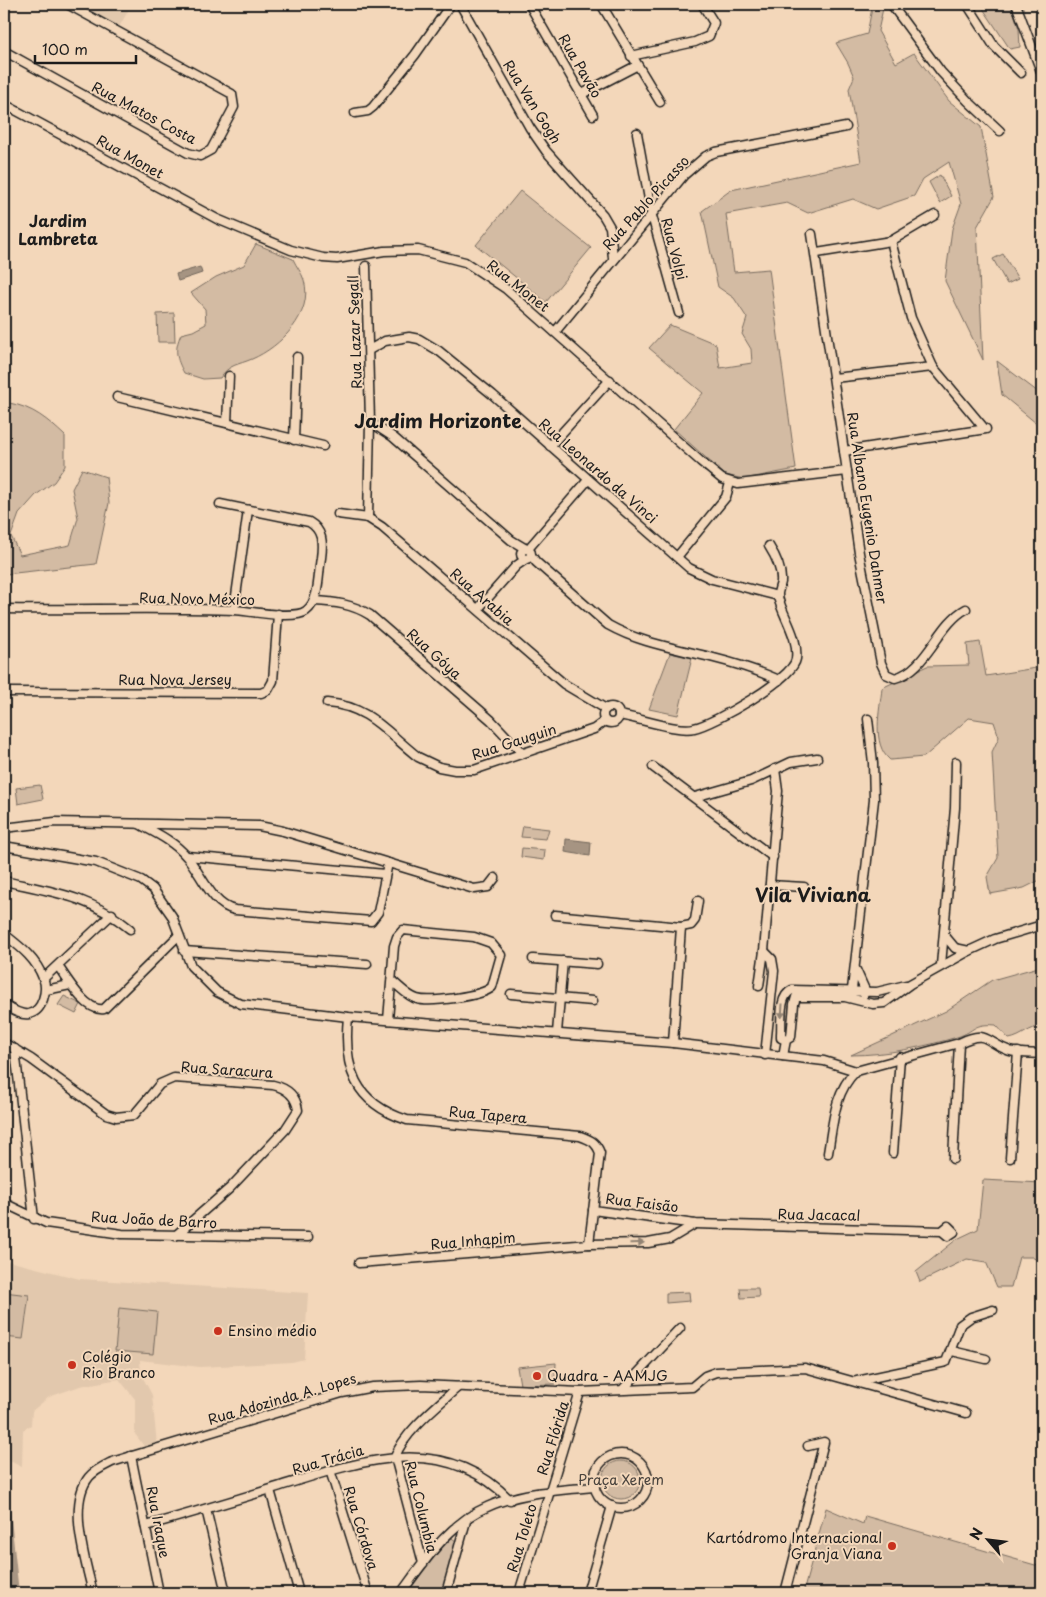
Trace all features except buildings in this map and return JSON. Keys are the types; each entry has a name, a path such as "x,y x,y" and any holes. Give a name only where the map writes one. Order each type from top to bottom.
{"street":[{"name":"Rua Matos Costa","path":"4,51 188,153 200,156 211,150 234,107 232,94 67,4"},
{"path":"355,113 368,112 373,107 415,55 451,4"},
{"name":"Rua Van Gogh","path":"460,4 530,128 546,151 603,215 610,227 613,258"},
{"name":"Rua Pavão","path":"529,4 593,115"},
{"path":"601,4 636,66 660,102"},
{"path":"630,56 695,42 709,36 714,28 711,16 702,4"},
{"path":"891,4 941,72 1000,131"},
{"path":"967,4 994,46 1020,73"},
{"path":"1016,4 1042,74"},
{"path":"582,94 636,66"},
{"name":"Rua Monet","path":"4,104 217,219 292,250 323,258 337,259 384,251 418,250 465,262 506,289 700,461 730,483"},
{"name":"Rua Pablo Picasso","path":"555,332 613,258 652,216 684,175 706,156 846,127"},
{"name":"Rua Volpi","path":"637,133 652,216 679,313"},
{"path":"817,253 891,241 935,215"},
{"name":"Rua Albano Eugenio Dahmer","path":"812,234 817,253 844,451 867,591 881,663 886,674 895,678 913,668 928,651 948,622 966,608"},
{"path":"844,451 986,429 934,367 911,318 891,241"},
{"name":"Rua Lazar Segall","path":"366,266 370,422 368,518"},
{"name":"Rua Leonardo da Vinci","path":"369,334 386,341"},
{"name":"Rua Leonardo da Vinci","path":"369,350 386,341 409,338 428,344 493,395 689,568 712,580 778,596"},
{"path":"294,440 296,357"},
{"path":"834,378 934,367"},
{"path":"227,423 229,376"},
{"path":"550,446 610,380"},
{"path":"117,397 323,446"},
{"path":"370,422 441,478 608,625 627,635 712,657 779,680 794,665 796,650 778,596 781,576 770,546"},
{"path":"370,436 385,433"},
{"path":"677,558 726,497 730,483 738,484 847,471"},
{"path":"478,609 588,480"},
{"path":"220,504 309,522 320,532 323,540 314,601"},
{"path":"234,610 248,510"},
{"name":"Rua Arabia","path":"338,514 368,518 399,540 564,684 606,709 614,708 619,716 682,728 694,728 725,715 779,680"},
{"name":"Rua Novo México","path":"4,609 234,610 278,614 304,612 314,601"},
{"name":"Rua Góya","path":"314,601 346,604 370,615 491,720 522,753"},
{"name":"Rua Nova Jersey","path":"4,692 261,694 268,690 273,681 278,614"},
{"name":"Rua Gauguin","path":"327,703 343,704 362,711 418,757 440,767 455,770 474,770 594,729 605,721"},
{"path":"606,709 603,715 605,721 614,722 619,716"},
{"path":"851,994 856,970 874,800 873,763 868,719"},
{"path":"695,797 752,781 799,759 817,758"},
{"path":"941,966 945,936 956,762"},
{"path":"653,767 772,857"},
{"path":"758,986 764,951 778,791 775,769"},
{"path":"4,828 55,822 259,826 283,831 474,889 488,887 495,878"},
{"path":"138,824 163,837 187,856 221,903 229,909 371,921 378,912 388,863"},
{"path":"4,846 96,862 141,880 153,889 163,902 191,966 208,984 241,1004 348,1017 673,1043 828,1062 856,1071"},
{"path":"187,856 385,874"},
{"path":"4,881 77,898 112,914 130,929"},
{"path":"770,885 804,887"},
{"path":"555,915 681,927 691,925 695,920 698,900"},
{"path":"44,978 112,914"},
{"path":"786,1040 781,1038 783,1000 786,993 792,990 851,994 873,1004 884,1003 910,984 969,951 995,939 1042,925"},
{"path":"673,1043 681,927"},
{"path":"388,1020 394,946 397,937 403,930 474,937 491,943 501,955 492,987 466,997 418,1000 392,981"},
{"path":"4,934 34,961 44,978 46,990 37,1009 30,1014 21,1014 4,1005"},
{"path":"58,966 70,985 92,1007 104,1009 179,935"},
{"path":"945,936 955,948 969,951"},
{"path":"184,951 366,964"},
{"path":"764,951 772,959 774,971 765,1055"},
{"path":"534,959 597,964"},
{"path":"557,1033 563,961"},
{"path":"856,970 865,990 861,1000"},
{"path":"783,1056 786,1040 791,1036 796,997 851,994 865,990 876,992 910,984"},
{"path":"46,990 70,985"},
{"path":"884,1003 888,990"},
{"path":"511,994 593,1001"},
{"name":"Rua Tapera","path":"348,1017 345,1046 350,1068 360,1089 387,1114 407,1120 580,1136 591,1140 597,1146 600,1153 589,1244"},
{"path":"781,1030 792,1030"},
{"path":"828,1153 838,1100 846,1081 856,1071 900,1057 959,1043 975,1036 981,1036 1004,1048 1018,1052 1042,1054"},
{"path":"953,1159 959,1043"},
{"name":"Rua Saracura","path":"4,1044 16,1049 106,1114 116,1118 134,1115 160,1084 174,1078 273,1085 293,1095 298,1110 285,1130 230,1188 175,1236"},
{"path":"16,1049 34,1219"},
{"path":"1010,1158 1018,1052"},
{"path":"893,1153 900,1057"},
{"name":"Rua João de Barro","path":"4,1203 34,1219 60,1227 175,1236 308,1237"},
{"name":"Rua Faisão","path":"593,1210 695,1224"},
{"name":"Rua Faisão","path":"589,1244 659,1242 684,1232 695,1224"},
{"name":"Rua Jacacal","path":"695,1224 942,1231"},
{"name":"Rua Inhapim","path":"360,1263 589,1244"},
{"path":"856,1381 940,1365 946,1362 952,1351 960,1325 971,1317 993,1310"},
{"path":"624,1388 680,1328"},
{"path":"952,1351 986,1359"},
{"name":"Rua Adozinda A. Lopes","path":"93,1593 80,1526 80,1496 90,1476 112,1462 342,1393 389,1385 580,1392 624,1388 692,1387 705,1376 716,1372 805,1368 966,1413"},
{"path":"395,1457 408,1437 426,1417 458,1387"},
{"name":"Rua Flórida","path":"549,1491 580,1392"},
{"path":"785,1593 824,1442 808,1446"},
{"path":"626,1454 642,1463 648,1479 643,1496 629,1506 612,1506 604,1502 595,1487 597,1469 609,1456 626,1454"},
{"name":"Rua Iraque","path":"132,1456 159,1593"},
{"name":"Rua Trácia","path":"146,1526 270,1490 330,1470 395,1457 434,1460 469,1468 489,1480 510,1500"},
{"name":"Rua Columbia","path":"395,1457 422,1563"},
{"name":"Rua Córdova","path":"330,1470 368,1593"},
{"path":"402,1593 422,1563 440,1543 467,1519 485,1508 549,1491 595,1487"},
{"path":"270,1490 299,1593"},
{"name":"Rua Toleto","path":"518,1593 549,1491"},
{"path":"587,1593 612,1506"},
{"path":"206,1509 226,1593"},
{"path":"446,1593 467,1519"}],"shaded area":[{"path":"78,4 132,4 119,27"},
{"path":"200,267 202,273 178,281 176,274"},
{"path":"566,839 591,842 590,856 565,852"},
{"name":"Colégio Rio Branco","path":"4,1260 80,1279 308,1293 304,1359 292,1362 200,1367 140,1360 141,1374 152,1395 157,1445 146,1449 135,1434 135,1399 119,1379 80,1386 49,1397 32,1411 31,1425 23,1430 22,1467 4,1458"}],"green space":[{"path":"869,4 884,4 878,31 896,63 914,53 949,101 981,127 994,197 977,227 983,360 945,281 952,229 961,204 949,162 923,179 914,196 876,209 853,199 808,213 787,203 726,214 734,272 769,269 796,469 744,479 725,475 674,429 703,393 649,348 670,325 716,344 720,368 752,363 751,349 742,334 747,318 734,298 718,287 702,211 731,190 861,162 849,89 854,77 836,43 867,34 872,8"},
{"path":"980,4 1011,4 1019,29 1020,47 1010,49"},
{"path":"940,175 951,196 940,203 929,182"},
{"path":"520,191 591,248 546,302 476,245"},
{"path":"256,244 293,259 303,277 306,293 299,317 283,338 263,354 230,367 220,378 203,379 184,373 177,354 177,345 181,334 193,331 206,324 205,309 191,293 216,277 244,265"},
{"path":"1003,254 1018,279 1007,284 993,259"},
{"path":"174,313 175,342 158,342 157,314"},
{"path":"997,361 1042,395 1042,428 1002,395"},
{"path":"9,403 40,415 65,436 65,466 54,482 36,495 19,514 11,536 20,555 70,545 78,518 72,489 82,469 106,477 109,503 96,564 6,574 4,553 4,405"},
{"path":"980,642 986,676 1042,667 1042,879 1024,888 990,894 987,877 998,858 992,752 999,737 994,722 969,718 924,757 890,760 880,745 878,726 882,688 927,666 969,665 967,644"},
{"path":"670,653 692,658 678,715 649,709"},
{"path":"40,785 43,799 18,804 16,788"},
{"path":"523,826 549,829 546,839 521,837"},
{"path":"522,848 545,850 544,860 521,857"},
{"path":"1042,966 1042,1027 1034,1028 1009,1039 996,1025 982,1025 963,1035 918,1047 878,1054 851,1055 946,1011 992,980"},
{"path":"64,996 81,1004 76,1014 58,1005"},
{"path":"983,1180 1042,1183 1042,1263 1032,1257 1019,1257 1011,1287 997,1287 986,1262 967,1259 920,1282 916,1272 957,1239 978,1229"},
{"path":"740,1288 758,1288 759,1297 741,1298"},
{"path":"4,1292 29,1295 23,1339 4,1337"},
{"path":"689,1292 690,1301 666,1303 666,1293"},
{"path":"119,1308 157,1312 153,1354 115,1351"},
{"name":"Quadra - AAMJG","path":"556,1363 555,1384 520,1385 517,1367"},
{"name":"Praça Xerem","path":"621,1461 635,1466 640,1480 635,1494 621,1499 607,1494 602,1480 607,1466"},
{"name":"Kartódromo Internacional Granja Viana","path":"826,1508 863,1524 865,1516 1042,1567 1042,1593 803,1593"},
{"path":"452,1538 457,1542 444,1593 406,1593 426,1564 448,1539"}],"waterway":[{"path":"4,1510 13,1593"}],"place":[{"name":"Ensino médio","path":"218,1331"},
{"name":"Colégio Rio Branco","path":"72,1365"},
{"name":"Quadra - AAMJG","path":"537,1376"},
{"name":"Kartódromo Internacional Granja Viana","path":"892,1546"}],"district":[{"name":"Jardim Lambreta","path":"58,230"},
{"name":"Jardim Horizonte","path":"438,421"},
{"name":"Vila Viviana","path":"813,895"}]}
